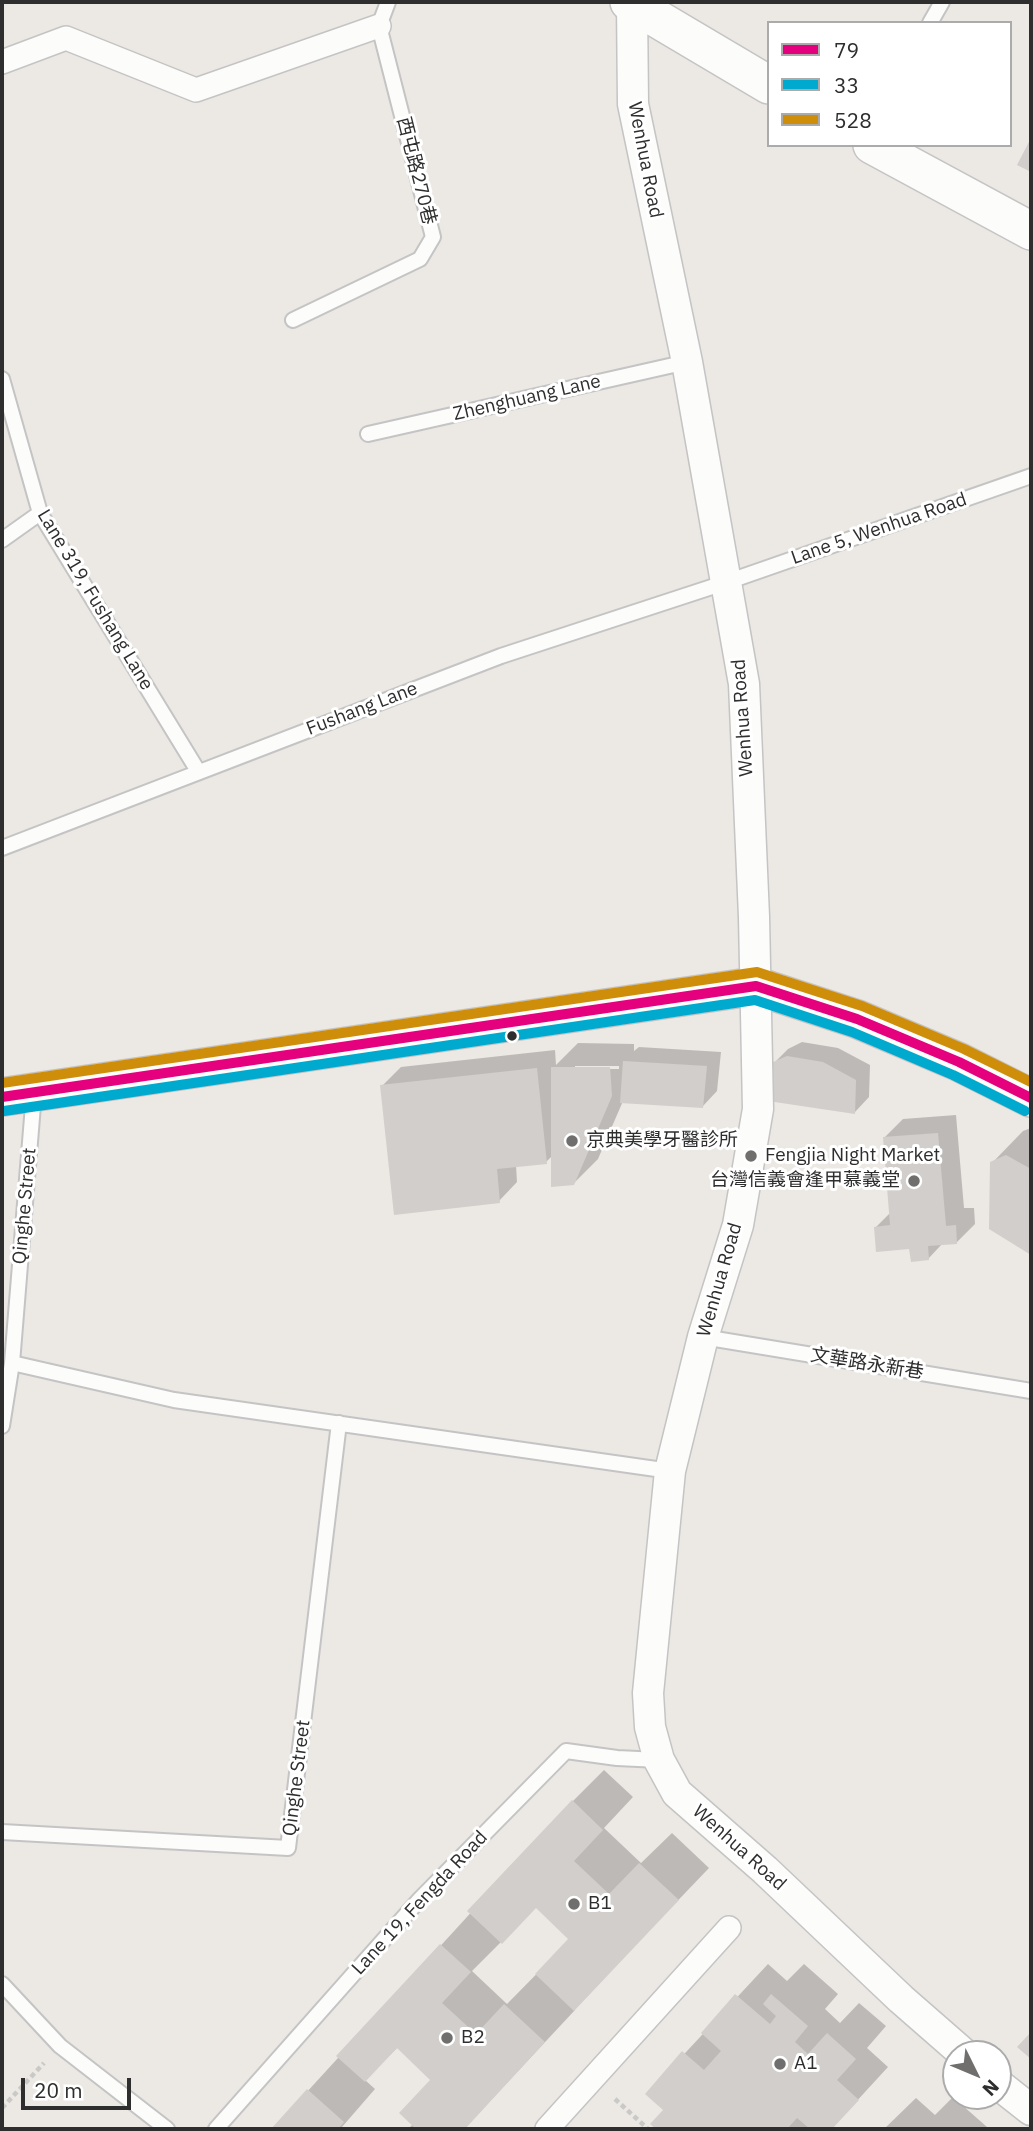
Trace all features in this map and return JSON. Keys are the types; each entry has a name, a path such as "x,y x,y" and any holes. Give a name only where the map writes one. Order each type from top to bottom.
{"street":[{"path":"631,2 767,84"},
{"name":"Wenhua Road","path":"631,2 632,104 687,362 744,684 758,1109 738,1225 704,1337 670,1471 648,1693 650,1727 659,1760 677,1793 765,1870 948,2040"},
{"path":"2,62 66,38 196,90 379,26"},
{"path":"876,147 1031,230"},
{"path":"18,1094 756,986 857,1019 958,1062 1031,1098"},
{"path":"547,2129 729,1928"},
{"path":"1012,2095 1031,2110"}],"lane":[{"path":"379,26 388,2"},
{"path":"931,21 942,2"},
{"name":"西屯路270巷","path":"293,320 420,259 433,237 379,26"},
{"name":"Zhenghuang Lane","path":"368,434 687,362"},
{"name":"Lane 319, Fushang Lane","path":"2,379 40,513 198,771"},
{"name":"Lane 5, Wenhua Road","path":"727,582 1031,477"},
{"path":"2,540 40,513"},
{"name":"Fushang Lane","path":"2,848 501,656 727,582"},
{"name":"Qinghe Street","path":"2,1426 12,1363 18,1094"},
{"name":"文華路永新巷","path":"704,1337 1031,1391"},
{"path":"12,1363 174,1399 670,1471"},
{"name":"Qinghe Street","path":"2,1832 288,1848 339,1423"},
{"name":"Lane 19, Fengda Road","path":"216,2129 420,1899 566,1751 659,1760"},
{"path":"2,1984 60,2046 167,2129"}],"path":[{"path":"2,2108 60,2046"},
{"path":"593,2079 648,2129"}],"building":[{"path":"1031,138 1031,172 1017,165"},
{"path":"787,1056 823,1062 856,1080 855,1114 768,1101 771,1063"},
{"path":"623,1061 707,1066 703,1108 620,1103"},
{"name":"京典美學牙醫診所","path":"551,1067 610,1067 612,1096 574,1185 551,1187"},
{"path":"537,1068 547,1164 497,1169 500,1203 394,1215 380,1085"},
{"name":"台灣信義會逢甲慕義堂","path":"938,1133 946,1226 956,1225 957,1244 928,1246 929,1260 911,1262 909,1249 876,1252 874,1227 890,1225 883,1137"},
{"path":"1006,1155 1031,1169 1031,1255 989,1229 990,1162"},
{"name":"B1","path":"572,1800 603,1830 574,1861 609,1894 639,1863 679,1900 574,2011 535,1974 568,1939 536,1908 502,1944 467,1911"},
{"name":"B2","path":"440,1944 471,1972 442,2003 476,2034 504,2004 545,2042 465,2129 416,2129 399,2113 430,2080 397,2048 365,2082 336,2056"},
{"name":"A1","path":"735,1994 770,2024 776,2016 763,2004 771,1994 808,2026 795,2042 808,2054 827,2033 856,2059 837,2080 859,2100 832,2129 810,2129 797,2118 787,2129 656,2129 650,2124 663,2110 645,2094 682,2051 704,2070 721,2051 701,2033"},
{"path":"1031,2032 1031,2059 1017,2047"},
{"path":"307,2089 344,2122 338,2129 271,2129"}],"transit line":[{"name":"528","path":"2,1083 757,972 862,1006 964,1049 1031,1082"},
{"name":"79","path":"2,1097 756,986 857,1019 959,1062 1031,1098"},
{"name":"33","path":"4,1111 755,1000 852,1032 953,1075 1025,1111"}],"place":[{"name":"京典美學牙醫診所","path":"572,1141"},
{"name":"Fengjia Night Market","path":"751,1156"},
{"name":"台灣信義會逢甲慕義堂","path":"914,1181"},
{"name":"B1","path":"574,1904"},
{"name":"B2","path":"447,2038"},
{"name":"A1","path":"780,2064"}]}
